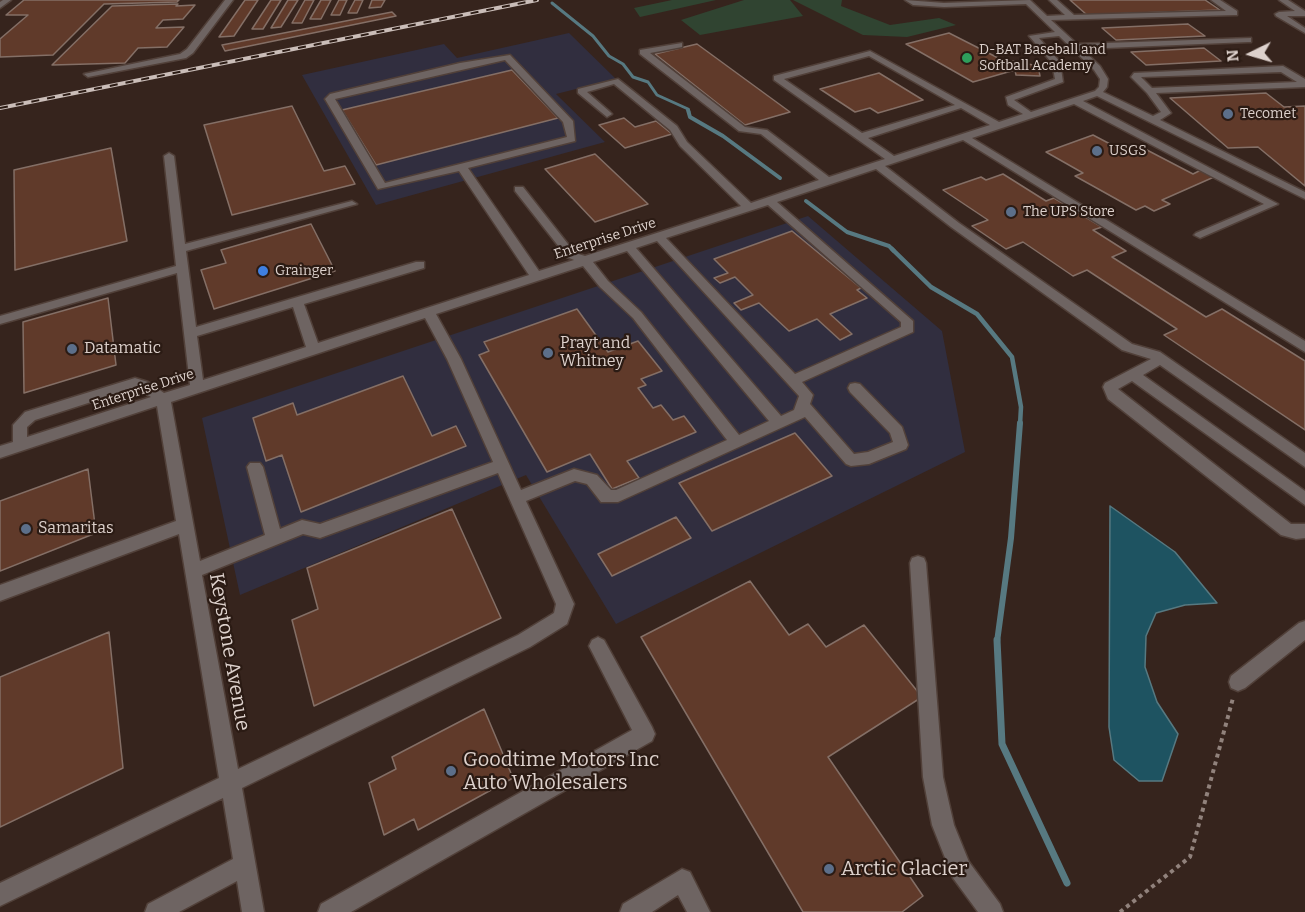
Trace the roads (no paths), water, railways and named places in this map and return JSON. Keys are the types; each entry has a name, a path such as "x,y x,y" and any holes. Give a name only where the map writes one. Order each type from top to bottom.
{"street":[{"path":"0,6 7,0"},
{"path":"88,74 183,56 190,51 229,0"},
{"path":"909,0 912,3 928,4 1027,1 1097,68 1104,79 1104,87 1098,93 1305,196"},
{"path":"1053,0 1072,17"},
{"path":"1045,18 1234,13 1215,0"},
{"path":"1283,0 1304,14"},
{"path":"1304,14 1278,14 1305,31"},
{"path":"1030,115 1011,103 1009,99 1060,80 1056,62 1033,36 1060,34"},
{"path":"1074,47 1248,40"},
{"path":"679,45 643,52 742,129 764,132 828,182"},
{"path":"893,160 777,78 870,53 999,126"},
{"path":"507,57 568,122 572,139 462,167 386,187 379,185 330,97 507,57"},
{"path":"1153,120 1166,112 1135,76 1283,69 1305,83"},
{"path":"607,114 581,91 615,81 674,128 682,144 749,207"},
{"path":"1150,91 1305,83"},
{"name":"Enterprise Drive","path":"0,452 1098,93"},
{"path":"1076,101 1273,204 1200,236"},
{"path":"860,137 963,105"},
{"path":"964,137 1305,347"},
{"path":"169,156 196,388"},
{"path":"878,166 955,225 1127,346 1155,355 1305,461"},
{"path":"462,167 536,276"},
{"path":"519,189 571,255 586,261 604,284 637,315 737,442"},
{"path":"770,201 907,321 908,329 794,380"},
{"path":"181,249 352,204"},
{"path":"517,498 574,475 592,479 607,497 618,496 800,413 806,395 794,380 659,237"},
{"path":"629,247 779,423"},
{"path":"191,333 420,265"},
{"path":"0,320 183,268"},
{"path":"297,302 314,350"},
{"path":"0,895 524,641 561,618 565,604 454,359 429,312"},
{"path":"1161,359 1110,387 1113,396 1287,530 1305,531"},
{"path":"1133,375 1305,499"},
{"path":"20,445 20,425 30,416 135,383 143,385 163,399"},
{"path":"803,405 851,460 869,458 902,445 897,431 855,388"},
{"name":"Keystone Avenue","path":"163,399 228,784 253,912"},
{"path":"193,571 302,527 320,531 502,465"},
{"path":"255,467 274,538"},
{"path":"0,593 185,525"},
{"path":"918,563 933,777 943,825 961,870 992,912"},
{"path":"1238,682 1305,629"},
{"path":"329,912 645,734 598,646"},
{"path":"156,912 244,865"},
{"path":"631,912 682,880 699,912"}],"water":[{"path":"1110,506 1175,552 1217,603 1185,605 1156,613 1146,636 1145,667 1157,702 1178,734 1162,781 1139,781 1114,760 1109,727"}],"waterway":[{"path":"552,3 593,36 609,56 623,64 633,77 648,82 657,95 688,109 689,112"},
{"path":"688,110 690,117 723,136 780,178"},
{"path":"806,201 847,232 892,249"},
{"path":"892,249 931,287 977,314 1012,357 1021,407 1020,425"},
{"path":"997,641 1011,538 1020,423"},
{"path":"997,641 1002,744 1067,883"}],"railway":[{"path":"0,108 537,0"}],"place":[{"name":"D-BAT Baseball and Softball Academy","path":"967,58"},
{"name":"Tecomet","path":"1228,114"},
{"name":"USGS","path":"1097,151"},
{"name":"The UPS Store","path":"1011,212"},
{"name":"Grainger","path":"263,271"},
{"name":"Datamatic","path":"72,349"},
{"name":"Prayt and Whitney","path":"548,353"},
{"name":"Samaritas","path":"26,529"},
{"name":"Goodtime Motors Inc Auto Wholesalers","path":"451,771"},
{"name":"Arctic Glacier","path":"829,869"}]}
